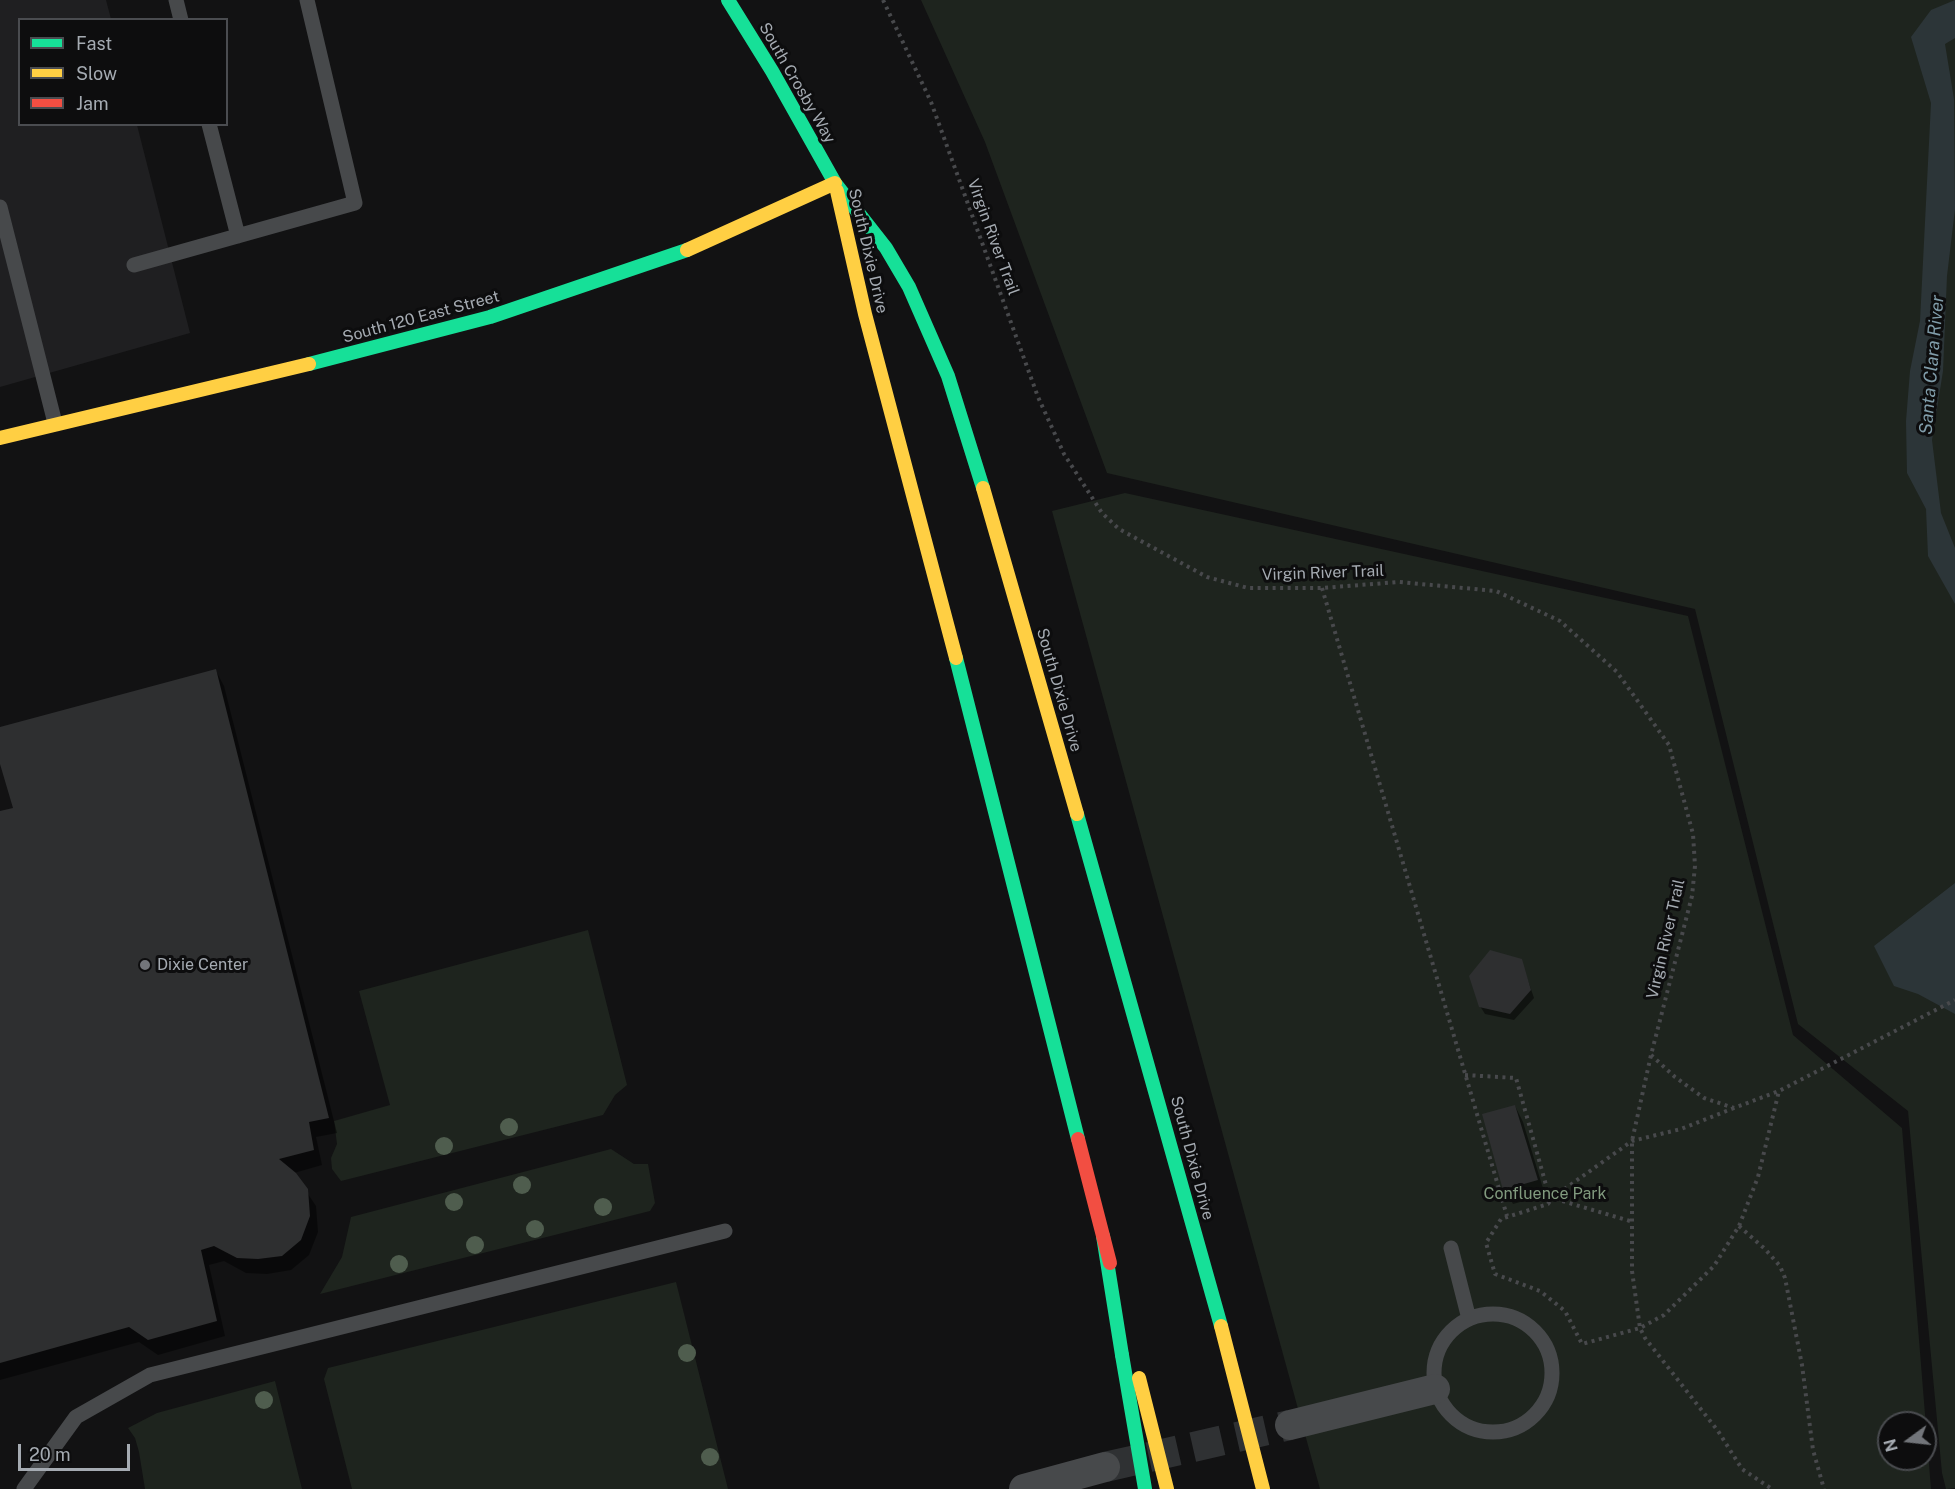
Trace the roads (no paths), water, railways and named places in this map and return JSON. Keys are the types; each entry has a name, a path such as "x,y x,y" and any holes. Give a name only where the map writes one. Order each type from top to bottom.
{"main road":[{"name":"South Crosby Way","path":"728,0 772,71 835,183"},
{"name":"South 120 East Street","path":"0,438 55,423 294,368 534,303 626,273 709,242 835,183"},
{"name":"South Dixie Drive","path":"835,183 862,303 933,565 1018,908 1103,1236 1127,1354"},
{"name":"South Dixie Drive","path":"835,183 886,248 909,287 951,386 1150,1066 1263,1489"},
{"path":"1127,1354 1145,1489"},
{"path":"1127,1354 1167,1489"}],"street":[{"path":"1290,1425 1435,1389"},
{"path":"1024,1489 1105,1467"}],"lane":[{"path":"176,0 180,18"},
{"path":"134,265 355,203 307,0"},
{"path":"210,126 238,236"},
{"path":"0,207 55,423"},
{"path":"24,1489 76,1417 150,1375 725,1231"},
{"path":"1450,1248 1469,1319"},
{"path":"1489,1312 1506,1315 1525,1323 1540,1337 1549,1354 1552,1376 1547,1396 1536,1414 1520,1426 1498,1432 1477,1430 1459,1422 1444,1407 1435,1389 1434,1366 1440,1347 1451,1331 1469,1319 1489,1312"}],"water":[{"name":"Santa Clara River","path":"1955,0 1955,38 1945,44 1954,99 1955,209 1947,276 1943,371 1932,440 1941,513 1955,548 1955,604 1928,556 1926,509 1907,473 1906,421 1910,371 1920,321 1931,103 1911,37 1931,10"},
{"path":"1955,883 1955,1014 1918,994 1894,986 1874,946"}],"tunnel":[{"path":"1105,1467 1290,1425"}],"place":[{"name":"Dixie Center","path":"145,965"}],"park label":[{"name":"Confluence Park","path":"1545,1194"}]}
